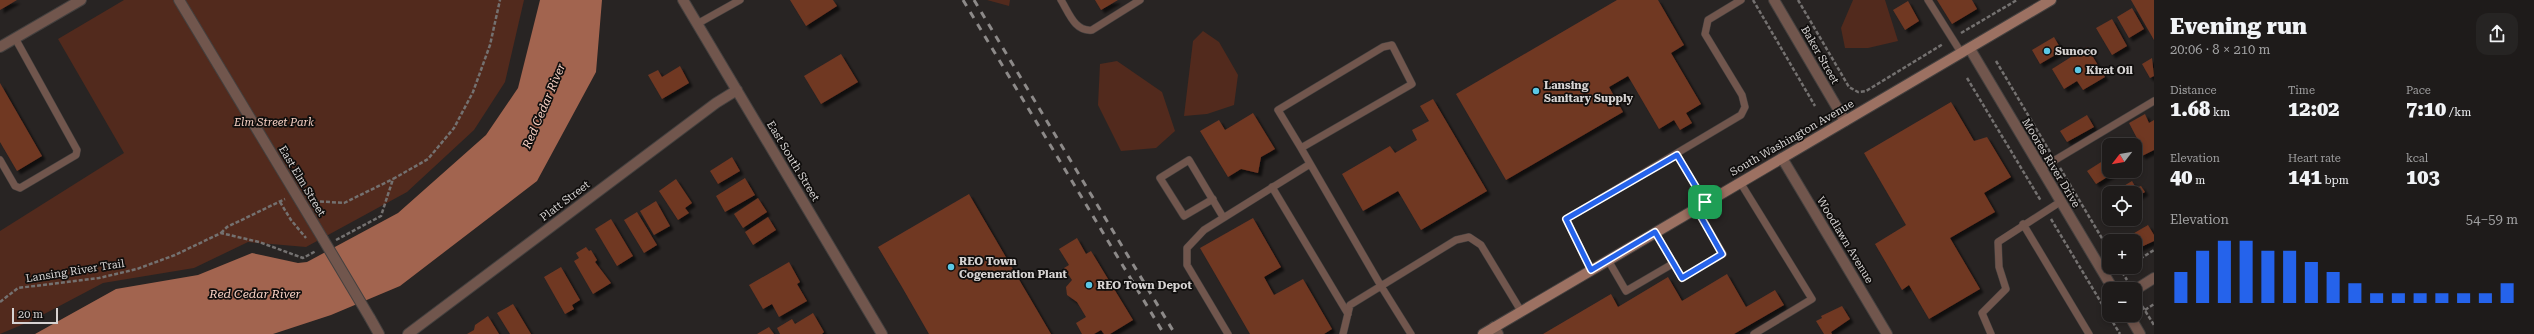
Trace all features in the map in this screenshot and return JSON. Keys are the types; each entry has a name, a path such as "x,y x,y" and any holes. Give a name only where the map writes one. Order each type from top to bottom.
{"street":[{"path":"0,47 81,0"},
{"name":"East Elm Street","path":"179,0 379,334"},
{"name":"East South Street","path":"683,0 882,334"},
{"name":"Baker Street","path":"1774,0 1845,121"},
{"name":"South Washington Avenue","path":"1483,334 1496,330 1521,311 1705,202 1966,51 2050,0"},
{"name":"Moores River Drive","path":"1966,51 2109,282"},
{"name":"Platt Street","path":"408,334 716,103 737,90"},
{"name":"Woodlawn Avenue","path":"1782,158 1887,334"},
{"path":"2142,282 2154,278"},
{"path":"2132,322 2140,334"}],"lane":[{"path":"697,24 740,0"},
{"path":"1061,0 1078,27 1085,31 1092,30 1140,0"},
{"path":"1591,270 1566,219 1735,121 1745,107 1742,95 1705,34 1708,20 1741,0"},
{"path":"1928,0 1953,38 1966,51"},
{"path":"0,160 15,186 20,188 76,155 77,150 15,38"},
{"path":"1301,148 1412,84 1392,45 1383,48 1278,110 1381,286 1411,334"},
{"path":"2040,169 2154,101"},
{"path":"1677,155 1705,202"},
{"path":"1213,199 1184,216 1160,178 1189,160 1213,199 1223,217"},
{"path":"1228,334 1187,265 1187,248 1204,230 1223,217 1310,164"},
{"path":"1740,182 1812,299 1754,334"},
{"path":"1272,187 1348,314"},
{"path":"1991,334 1982,313 2006,289 1998,267 1998,242 2023,224 2060,202"},
{"path":"1655,232 1682,278 1722,254 1696,208"},
{"path":"2023,224 2089,334"},
{"path":"1343,334 1350,305 1456,240 1469,237 1481,245 1521,311"},
{"path":"1608,260 1626,291 1674,263"}],"path":[{"path":"314,200 344,203 393,179 428,159 454,128 472,92 490,45 500,0"},
{"path":"1753,0 1815,106"},
{"path":"1798,0 1849,87 1858,92 1866,91 2017,0"},
{"path":"388,198 393,179"},
{"name":"Lansing River Trail","path":"0,302 18,288 99,278 137,269 175,255 221,233 227,226 285,199"},
{"path":"280,202 291,220 308,240"},
{"path":"221,233 258,242"},
{"path":"2142,258 2154,250"},
{"path":"2154,304 2145,310 2154,325"}],"green space":[{"name":"Elm Street Park","path":"124,0 524,0 505,82 474,130 407,192 306,247 248,242 194,268 103,283 31,321 0,334 0,231 124,153 58,39"},
{"path":"987,0 1010,0 1009,6"},
{"path":"1853,0 1885,0 1898,41 1868,48 1845,48 1841,28"},
{"path":"1203,31 1219,42 1238,75 1234,105 1207,114 1184,116 1193,41"},
{"path":"1117,61 1162,92 1175,131 1156,148 1121,151 1098,105 1100,64"}],"water":[{"name":"Red Cedar River","path":"540,0 602,0 596,72 537,181 400,286 331,315 273,334 35,334 116,289 198,275 252,253 298,263 307,262 398,213 486,135 518,88"}],"building":[{"path":"0,0 17,0 0,10"},
{"path":"790,0 833,0 837,6 806,26"},
{"path":"1095,0 1118,0 1101,10"},
{"name":"Lansing Sanitary Supply","path":"1617,0 1658,0 1684,45 1671,53 1701,104 1686,113 1692,123 1680,130 1674,120 1659,129 1628,76 1609,87 1623,112 1506,180 1456,94"},
{"path":"1937,0 1972,0 1977,9 1952,24"},
{"path":"2131,0 2154,0 2154,40"},
{"path":"1908,1 1919,21 1905,30 1893,10"},
{"path":"2132,8 2144,29 2129,38 2117,17"},
{"path":"2112,19 2127,46 2112,55 2096,28"},
{"path":"2054,37 2062,51 2040,64 2032,50"},
{"path":"2087,47 2105,77 2083,90 2077,81 2064,89 2052,69"},
{"path":"841,54 858,82 821,104 804,76"},
{"path":"2152,58 2154,76 2150,78 2142,64"},
{"path":"680,66 689,83 662,99 648,75 658,70 662,77"},
{"path":"0,83 42,156 17,171 0,142"},
{"path":"1433,99 1487,191 1421,230 1398,191 1363,211 1342,174 1390,146 1395,153 1417,140 1412,130 1429,121 1420,106"},
{"path":"1951,102 1974,141 1987,137 2011,177 1984,193 1995,212 1950,238 1980,289 1929,319 1909,285 1902,290 1875,244 1906,225 1864,153"},
{"path":"1253,113 1275,149 1261,157 1258,173 1241,169 1228,177 1200,131 1219,120 1225,130"},
{"path":"2145,114 2149,123 2154,120 2154,150 2142,156 2142,138 2137,138 2129,123"},
{"path":"2087,115 2094,127 2067,142 2060,131"},
{"path":"732,157 740,171 718,184 710,171"},
{"path":"2102,161 2102,178 2106,178 2096,184 2087,171"},
{"path":"745,178 755,195 725,212 716,196"},
{"path":"676,179 692,203 685,208 689,213 678,220 659,191"},
{"path":"2132,181 2135,186 2124,186"},
{"name":"REO Town Cogeneration Plant","path":"969,194 1051,334 929,334 878,247"},
{"path":"758,198 767,212 743,228 734,214"},
{"path":"656,201 670,226 654,235 640,211"},
{"path":"637,212 657,245 644,253 624,220"},
{"path":"768,217 776,230 753,245 745,232"},
{"path":"1253,218 1281,267 1264,277 1274,295 1303,279 1332,329 1324,334 1250,334 1200,248"},
{"path":"611,219 633,256 617,266 595,229"},
{"path":"2148,225 2154,235 2154,241 2142,247 2142,234 2133,234"},
{"name":"REO Town Depot","path":"1077,238 1086,254 1091,251 1133,320 1110,334 1104,334 1101,330 1094,334 1082,334 1076,323 1086,317 1077,302 1067,295 1066,287 1072,280 1064,268 1069,265 1059,249"},
{"path":"586,247 589,251 591,250 597,260 595,262 611,283 593,294 574,261 579,258 576,253"},
{"path":"789,262 800,282 797,284 807,301 779,317 772,304 763,309 749,285"},
{"path":"561,267 580,300 572,305 574,309 565,314 544,277"},
{"path":"1727,274 1746,307 1775,290 1784,305 1734,334 1543,334 1611,294 1618,307 1668,277 1682,301"},
{"path":"513,304 531,334 510,334 497,313"},
{"path":"1842,306 1850,319 1831,332 1832,334 1824,334 1816,321 1822,318 1821,316"},
{"path":"813,313 824,332 822,334 780,334 777,328 792,319 795,324"},
{"path":"488,316 499,334 467,334 474,330 475,325"},
{"path":"769,327 774,334 757,334"}],"railway":[{"path":"963,0 1164,334"},
{"path":"974,0 1175,334"}],"place":[{"name":"Sunoco","path":"2047,51"},
{"name":"Kirat Oil","path":"2078,70"},
{"name":"Lansing Sanitary Supply","path":"1536,91"},
{"name":"REO Town Cogeneration Plant","path":"951,267"},
{"name":"REO Town Depot","path":"1089,285"}],"route":[{"path":"1677,155 1705,202 1696,208 1722,254 1682,278 1655,232 1591,270 1566,219 1677,155"}]}
